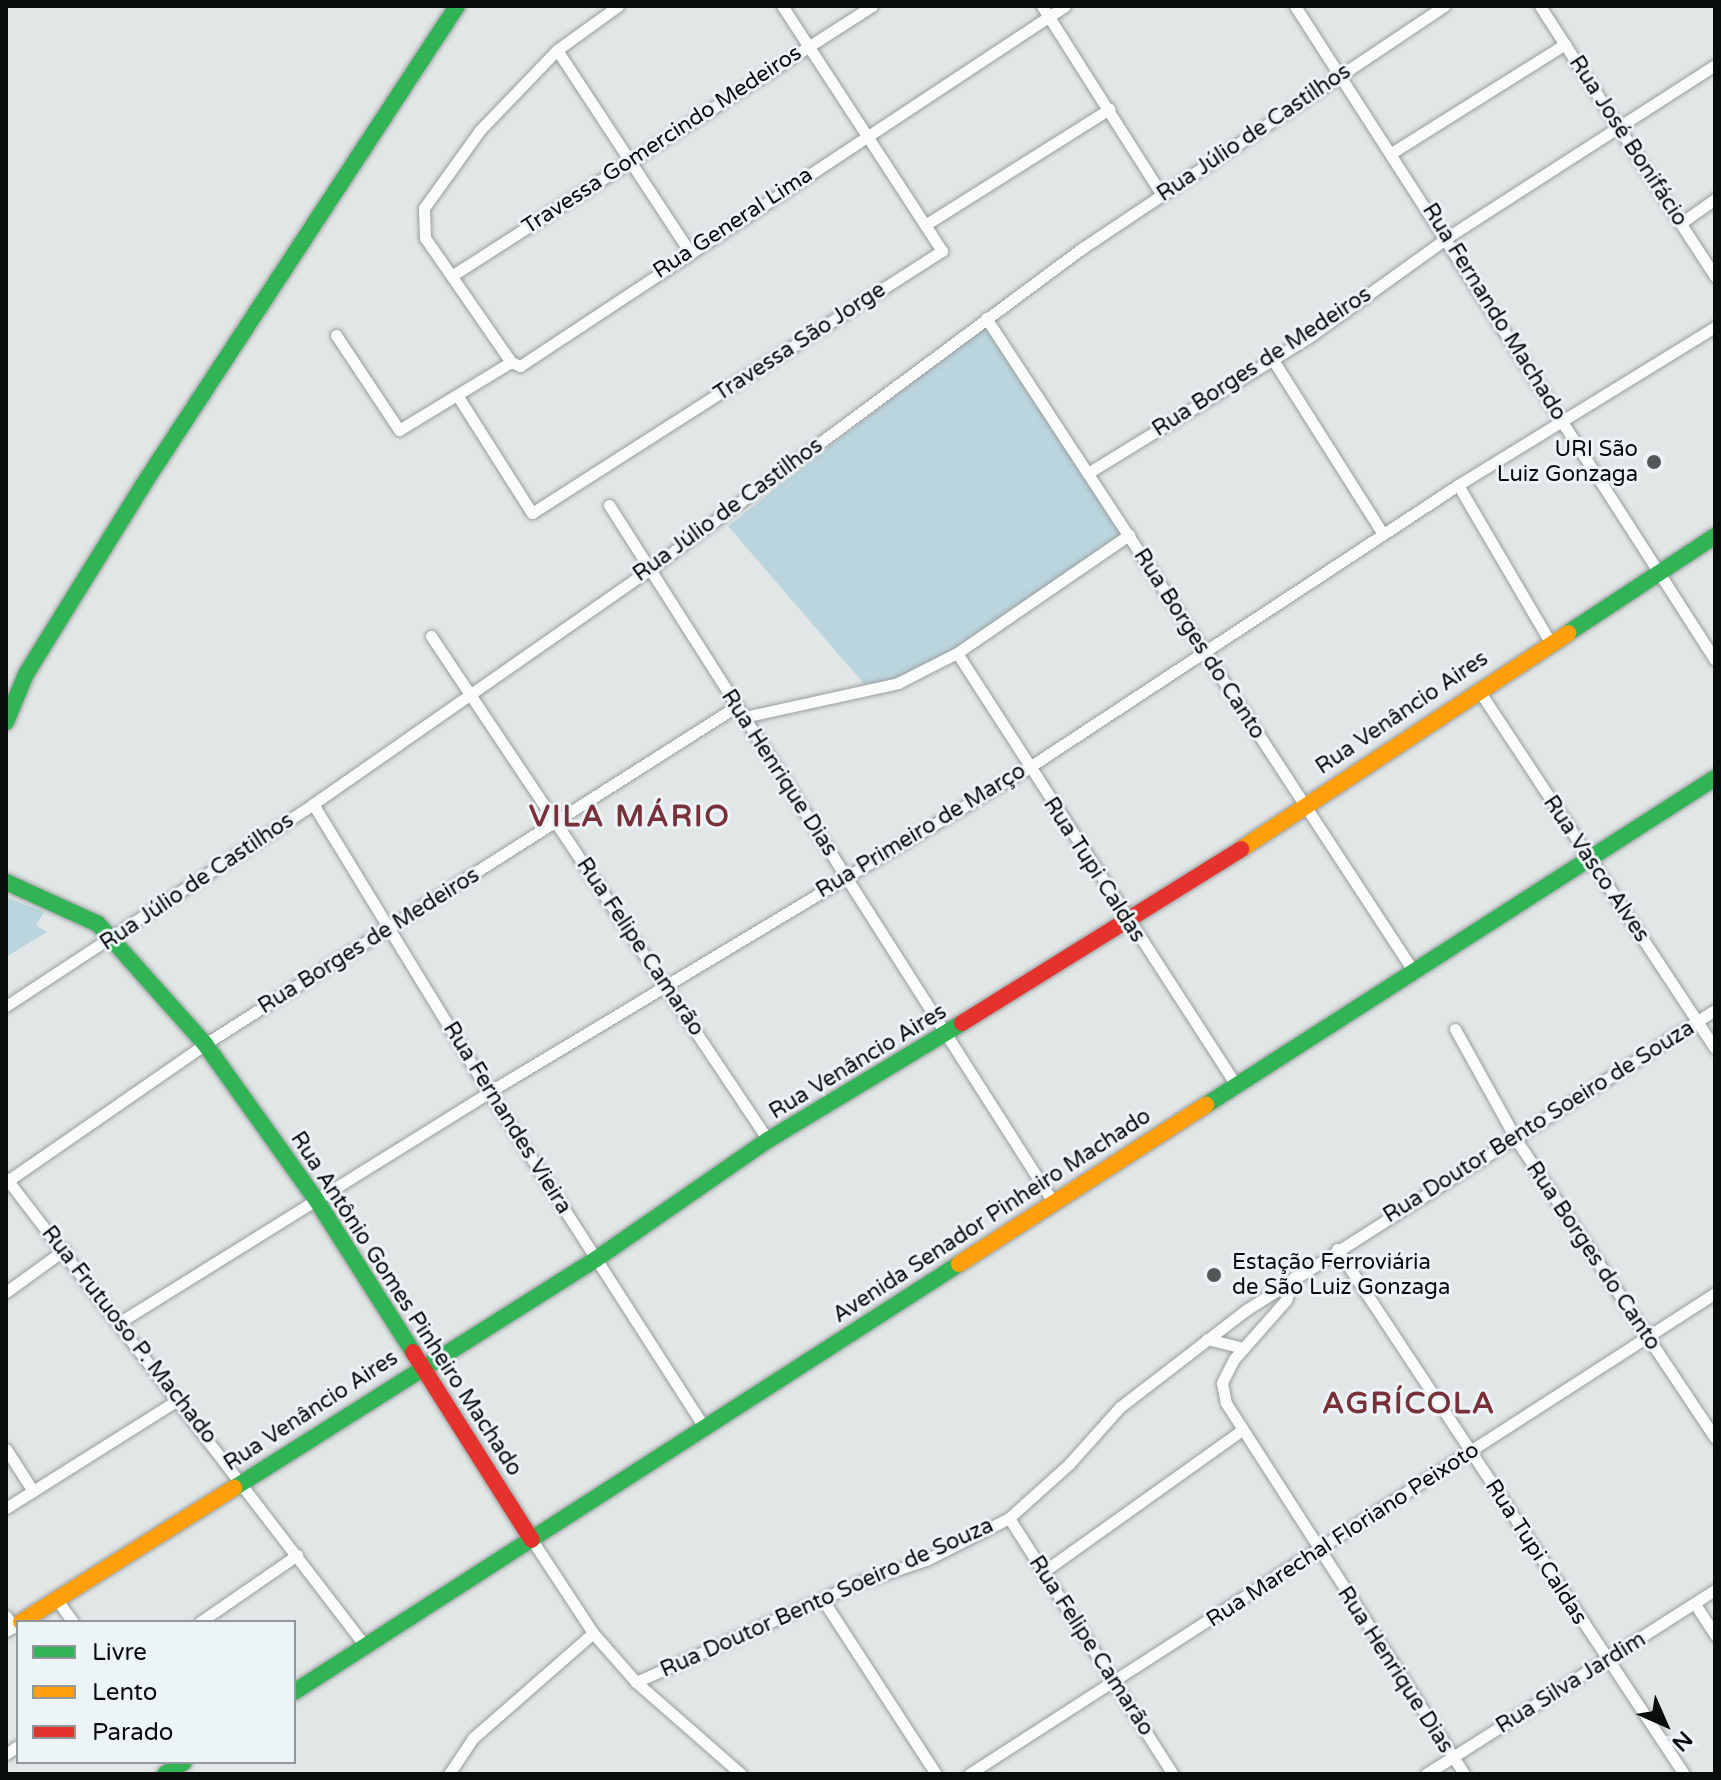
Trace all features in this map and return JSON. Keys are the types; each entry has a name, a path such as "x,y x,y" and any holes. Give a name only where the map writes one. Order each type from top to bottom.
{"main road":[{"path":"6,722 26,674 143,485 457,6"},
{"name":"Rua Venâncio Aires","path":"20,1620 57,1600 596,1259 768,1140 1128,924 1478,689 1715,536"},
{"path":"6,696 26,674"},
{"name":"Avenida Senador Pinheiro Machado","path":"296,1691 1412,969 1715,778"},
{"name":"Rua Antônio Gomes Pinheiro Machado","path":"8,884 98,924 205,1044 315,1198 532,1540"}],"street":[{"path":"511,362 425,238 421,220 480,130 557,50 618,6"},
{"path":"782,6 864,137 925,225 1109,109"},
{"name":"Travessa Gomercindo Medeiros","path":"453,275 630,165 872,6"},
{"path":"1042,6 1162,195"},
{"name":"Rua General Lima","path":"336,335 399,430 511,362 520,366 689,251 1065,6"},
{"name":"Rua Fernando Machado","path":"1295,6 1448,237 1715,660"},
{"name":"Rua Júlio de Castilhos","path":"6,1006 313,804 650,569 986,318 1339,74 1444,6"},
{"name":"Rua José Bonifácio","path":"1540,6 1715,276"},
{"path":"1393,152 1565,44"},
{"path":"557,50 689,251"},
{"name":"Rua Borges de Medeiros","path":"1088,473 1273,360 1448,237 1715,65"},
{"path":"1681,223 1715,199"},
{"name":"Travessa São Jorge","path":"457,395 532,513 942,251 925,225"},
{"name":"Rua Borges do Canto","path":"986,318 1129,535 1203,656 1412,969"},
{"name":"Rua Primeiro de Março","path":"120,1322 315,1198 665,984 1028,768 1203,656 1458,485 1715,327"},
{"path":"1273,360 1383,534"},
{"path":"1458,485 1550,642"},
{"name":"Rua Henrique Dias","path":"609,505 1053,1202"},
{"path":"744,717 898,683 957,653 1129,535"},
{"name":"Rua Felipe Camarão","path":"431,636 472,692 768,1140"},
{"name":"Rua Tupi Caldas","path":"957,653 1128,924 1236,1085"},
{"name":"Rua Vasco Alves","path":"1478,689 1715,1048"},
{"name":"Rua Borges de Medeiros","path":"7,1181 205,1044 557,824 737,706"},
{"name":"Rua Fernandes Vieira","path":"313,804 489,1092 705,1429"},
{"name":"Rua Doutor Bento Soeiro de Souza","path":"636,1682 823,1600 926,1560 1009,1518 1069,1464 1120,1407 1295,1275 1517,1141 1715,1010"},
{"name":"Rua Borges do Canto","path":"1455,1029 1517,1141 1715,1438"},
{"name":"Rua Frutuoso P. Machado","path":"7,1181 120,1322 366,1647"},
{"name":"Rua Tupi Caldas","path":"1337,1249 1684,1774"},
{"path":"6,1292 64,1250"},
{"path":"1207,1339 1243,1348 1286,1300 1295,1275"},
{"name":"Rua Marechal Floriano Peixoto","path":"969,1774 1472,1453 1715,1293"},
{"name":"Rua Henrique Dias","path":"1243,1348 1222,1383 1226,1403 1317,1551 1464,1774"},
{"path":"6,1508 179,1399"},
{"path":"1043,1572 1241,1431"},
{"path":"6,1449 33,1491"},
{"name":"Rua Felipe Camarão","path":"1009,1518 1173,1774"},
{"name":"Rua Antônio Gomes Pinheiro Machado","path":"532,1540 593,1633 636,1682 741,1774"},
{"path":"203,1620 297,1555"},
{"name":"Rua Silva Jardim","path":"1426,1774 1608,1661 1715,1590"},
{"path":"57,1600 72,1620"},
{"path":"823,1600 936,1774"},
{"path":"1695,1604 1715,1635"},
{"path":"449,1774 473,1738 593,1633"}],"shaded area":[{"path":"985,325 1126,534 955,652 897,682 864,684 728,526"},
{"path":"6,897 44,912 36,925 47,932 6,957"}],"traffic: fast":[{"path":"6,722 26,674 143,485 457,6"},
{"path":"1568,633 1715,536"},
{"path":"1206,1105 1715,778"},
{"path":"6,882 98,924 205,1044 315,1198 413,1352"},
{"path":"234,1488 596,1259 768,1140 962,1023"},
{"path":"296,1691 959,1264"},
{"path":"165,1774 181,1764"}],"traffic: slow":[{"path":"1241,849 1568,633"},
{"path":"959,1264 1206,1105"},
{"path":"24,1620 234,1488"}],"traffic: jam":[{"path":"962,1023 1241,849"},
{"path":"413,1352 532,1540"}],"place":[{"name":"URI São Luiz Gonzaga","path":"1654,462"},
{"name":"Estação Ferroviária de São Luiz Gonzaga","path":"1214,1275"}],"district":[{"name":"VILA MÁRIO","path":"630,817"},
{"name":"AGRÍCOLA","path":"1409,1404"}]}
